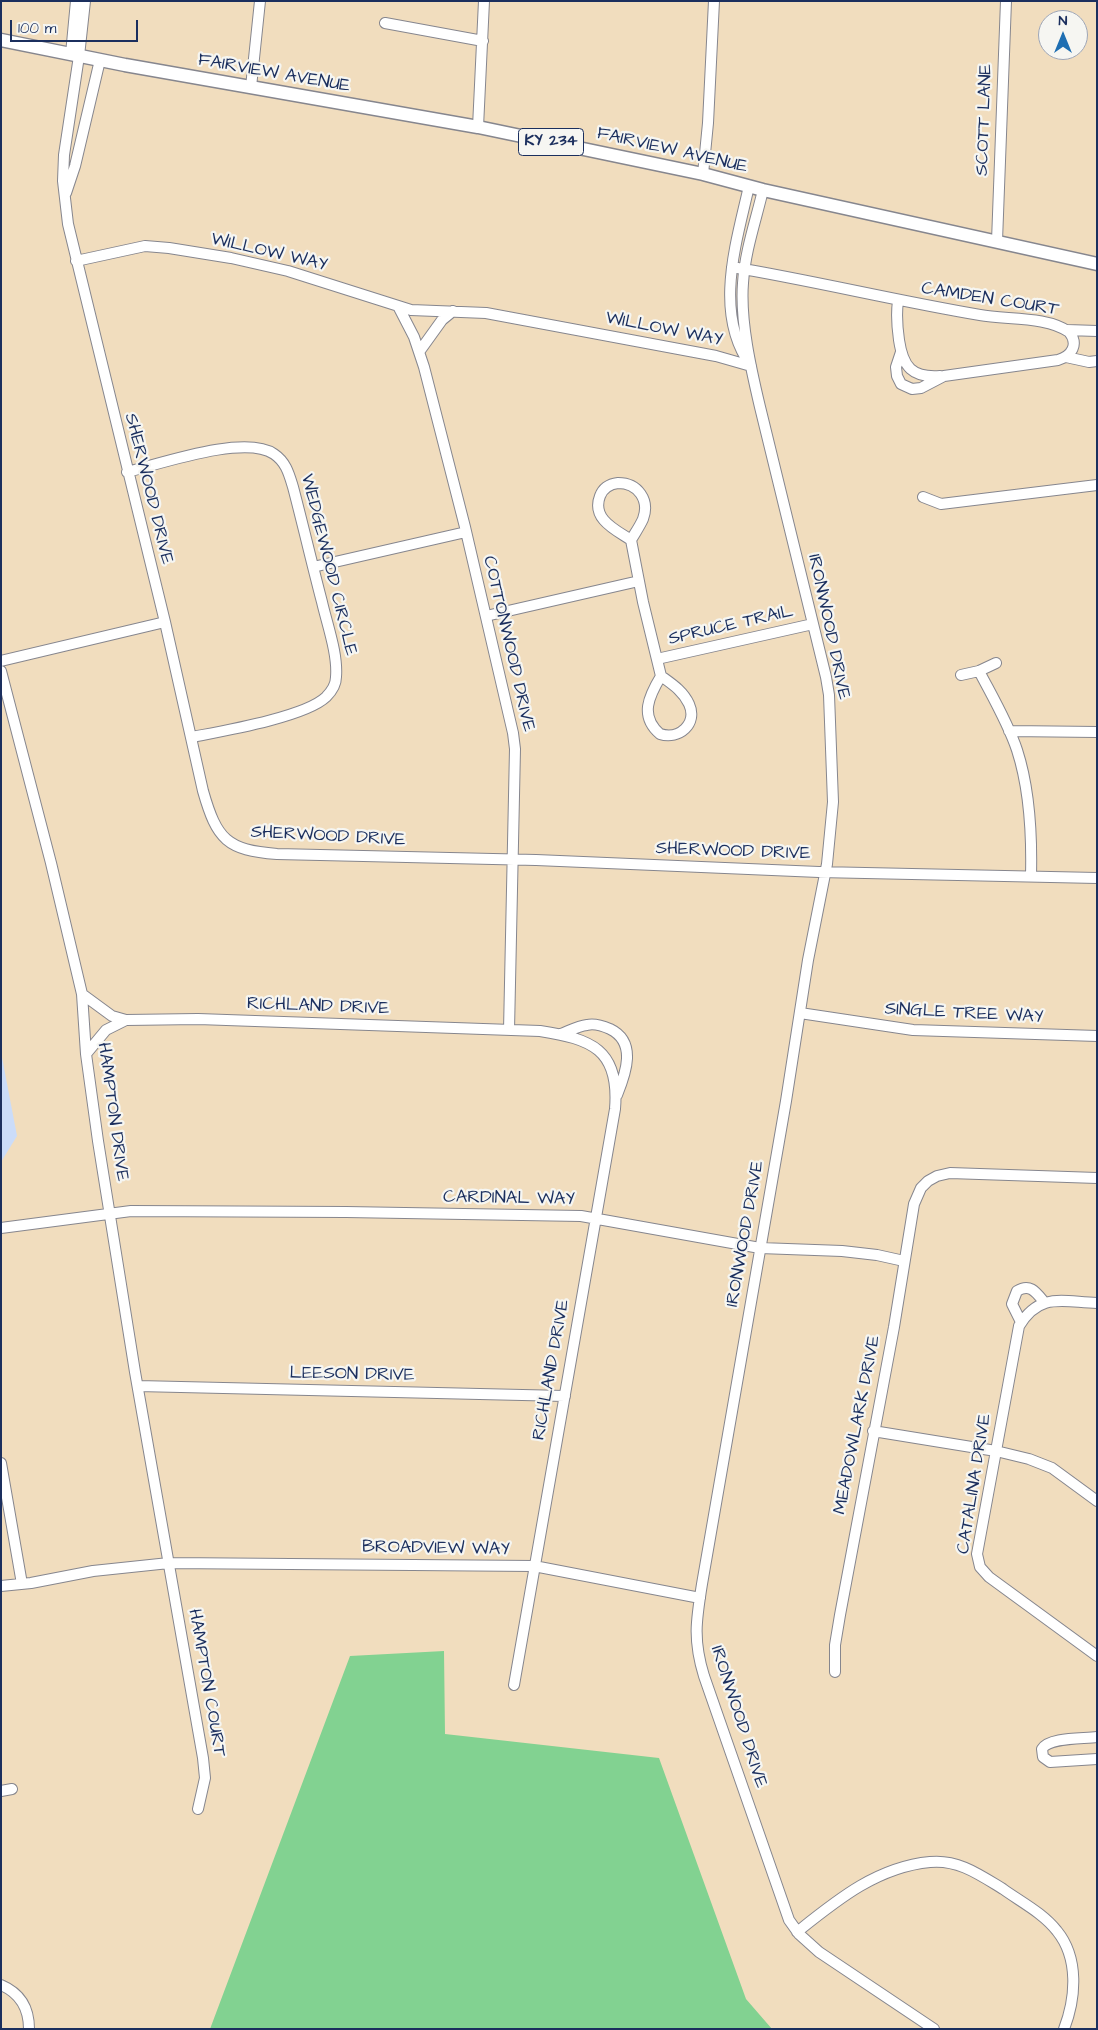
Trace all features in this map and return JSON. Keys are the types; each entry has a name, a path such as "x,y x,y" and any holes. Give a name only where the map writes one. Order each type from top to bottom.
{"main road":[{"name":"FAIRVIEW AVENUE","path":"1,40 251,88 478,127 703,174 763,190 1097,264"}],"street":[{"path":"75,55 76,1"},
{"path":"75,55 85,1"},
{"path":"251,88 260,1"},
{"path":"478,127 484,1"},
{"path":"703,174 708,123 714,1"},
{"name":"SCOTT LANE","path":"997,241 1006,1"},
{"path":"385,23 483,41"},
{"name":"SHERWOOD DRIVE","path":"75,55 65,143 63,181 76,261 192,737 203,791 221,835 240,849 277,854 513,860 826,872 1097,878"},
{"name":"SHERWOOD DRIVE","path":"65,196 75,166 100,60"},
{"name":"IRONWOOD DRIVE","path":"749,186 730,284 731,320 736,341 750,366"},
{"name":"IRONWOOD DRIVE","path":"763,190 743,284 750,366 829,694 833,802 826,872 808,960 695,1633 698,1656 785,1912 797,1932 827,1958 934,2029"},
{"name":"WILLOW WAY","path":"76,261 145,246 168,248 231,258 288,271 411,310 486,313 716,356 750,366"},
{"name":"CAMDEN COURT","path":"732,267 898,301 994,318 1022,319 1060,326 1072,334 1074,345 1066,357"},
{"path":"898,301 896,319 901,352 906,364 914,372 926,376 944,376 1058,360 1066,357 1097,361"},
{"name":"COTTONWOOD DRIVE","path":"398,306 420,352 466,532 510,716 514,741 509,1030"},
{"path":"420,352 442,320 453,311"},
{"path":"1067,330 1097,331"},
{"path":"901,352 896,374 899,382 906,387 918,389 944,376"},
{"name":"WEDGEWOOD CIRCLE","path":"127,472 205,452 240,446 268,450 287,468 313,567 336,669 336,680 330,693 317,704 308,708 256,724 192,737"},
{"path":"631,540 606,523 599,515 598,504 601,494 613,484 624,483 633,485 640,492 644,500 642,520 631,540 662,676 679,690 691,710 690,723 676,735 660,734 652,725 647,715 648,703 662,676"},
{"path":"923,497 941,504 1097,485"},
{"path":"313,567 466,532"},
{"path":"486,616 639,581"},
{"path":"1,661 164,622"},
{"name":"SPRUCE TRAIL","path":"657,659 813,624"},
{"path":"961,675 996,663"},
{"path":"979,670 1009,731 1020,761 1026,790 1030,827 1031,876"},
{"name":"HAMPTON DRIVE","path":"1,671 46,844 82,994 86,1054 110,1213 169,1563"},
{"path":"1009,731 1097,732"},
{"name":"RICHLAND DRIVE","path":"82,994 112,1016 126,1020 190,1019 540,1031 574,1037 592,1044 608,1062 612,1072 616,1098 514,1685"},
{"name":"SINGLE TREE WAY","path":"800,1013 913,1030 1097,1036"},
{"name":"RICHLAND DRIVE","path":"86,1054 106,1030 126,1020"},
{"path":"561,1034 587,1024 607,1027 620,1036 626,1047 628,1059 616,1098"},
{"name":"MEADOWLARK DRIVE","path":"835,1672 840,1615 873,1431 894,1327 914,1204 922,1187 937,1176 950,1173 1097,1178"},
{"name":"CARDINAL WAY","path":"1,1228 110,1213 158,1211 346,1212 596,1218 760,1248 842,1251 904,1261"},
{"path":"1044,1302 1032,1289 1026,1288 1017,1291 1013,1299 1013,1307 1021,1322 1030,1310 1044,1302 1097,1303"},
{"name":"CATALINA DRIVE","path":"1021,1322 1017,1332 977,1554 980,1567 996,1582 1097,1656"},
{"name":"LEESON DRIVE","path":"138,1386 564,1396"},
{"path":"873,1431 1018,1455 1041,1463 1062,1475 1097,1501"},
{"path":"1,1463 22,1584"},
{"name":"BROADVIEW WAY","path":"1,1586 93,1571 169,1563 534,1566 700,1598"},
{"name":"HAMPTON COURT","path":"169,1563 204,1763 205,1778 198,1809"},
{"path":"1097,1737 1056,1741 1047,1743 1042,1749 1043,1757 1050,1762 1097,1758"},
{"path":"797,1932 846,1894 868,1881 906,1867 930,1862 941,1861 964,1866 1041,1916 1057,1931 1063,1940 1071,1961 1074,1982 1072,2004 1064,2029"},
{"path":"1,1985 10,1989 22,2000 28,2018 29,2029"}],"shaded area":[{"path":"1,1052 17,1136 1,1162"}],"green space":[{"path":"444,1651 445,1734 659,1758 746,1999 772,2029 210,2029 350,1656"}]}
